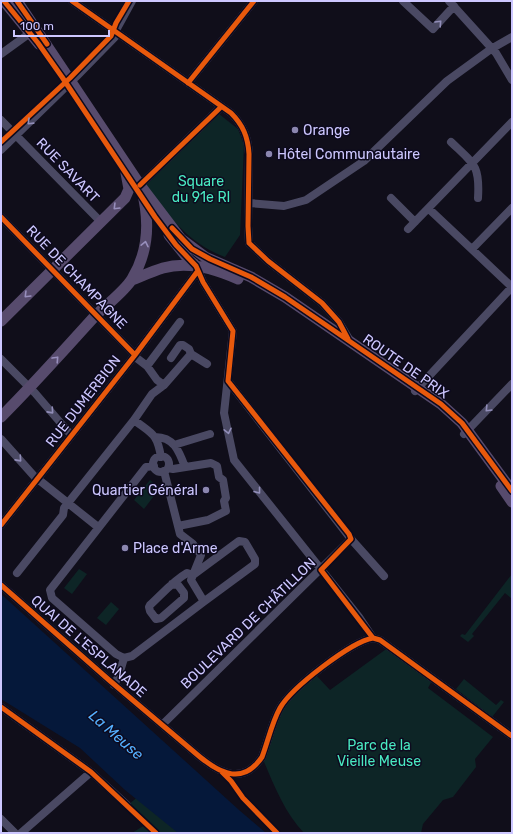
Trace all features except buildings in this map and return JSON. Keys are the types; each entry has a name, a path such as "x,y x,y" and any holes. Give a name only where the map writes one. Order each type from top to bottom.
{"main road":[{"path":"4,1 24,19"},
{"path":"13,1 24,19 181,242"},
{"path":"17,1 30,33 70,84 144,200 181,242"},
{"path":"24,1 24,19"},
{"path":"1,321 52,269 121,203 129,189 126,173"},
{"path":"1,417 96,315 132,280 144,250 147,238 147,213 140,185"},
{"name":"ROUTE DE PRIX","path":"181,242 205,256 251,277 285,297 348,343 441,404 512,491"},
{"name":"ROUTE DE PRIX","path":"181,242 197,269"},
{"path":"197,269 204,262 229,268"},
{"name":"ROUTE DE PRIX","path":"132,280 164,267 197,269 233,277 280,302 348,343"},
{"name":"ROUTE DE PRIX","path":"466,433 512,502"}],"street":[{"path":"1,150 70,84 117,33 132,1"},
{"path":"188,83 254,1"},
{"path":"403,1 433,29 451,4 496,53 512,80"},
{"path":"74,2 188,83 242,124 249,143 249,243 268,261 329,310 339,322 348,343"},
{"path":"1,54 30,33"},
{"path":"249,203 284,206 306,200 364,161 447,81 491,49 512,37"},
{"path":"140,185 221,107"},
{"name":"RUE SAVART","path":"1,120 101,222"},
{"path":"408,229 512,122"},
{"path":"451,142 473,162 479,179 478,198"},
{"path":"391,198 415,222"},
{"path":"472,249 512,208"},
{"path":"416,389 512,287 428,209"},
{"name":"RUE DE CHAMPAGNE","path":"1,217 147,366 157,380 164,385"},
{"path":"197,269 233,331 224,413 234,460 373,638 380,640 512,736"},
{"name":"RUE DUMERBION","path":"1,525 135,355 197,269"},
{"path":"147,366 180,322"},
{"path":"171,358 180,345 183,345 189,349 191,354 207,364"},
{"path":"17,573 63,515 68,503 134,420 152,394 164,385 191,354"},
{"path":"1,359 71,435"},
{"path":"228,381 351,539 384,576"},
{"path":"466,433 512,384"},
{"path":"134,420 158,441 161,457"},
{"path":"174,445 210,434"},
{"path":"155,437 165,437 174,445 185,467"},
{"path":"1,439 38,479 98,527"},
{"path":"178,526 208,520 226,511 224,501 226,498 223,480 219,477 217,466 211,463 173,469 166,470 158,471 154,466 154,460 161,457 168,460 166,470 178,526 180,534 193,544 201,555 191,580 203,597 202,603"},
{"path":"154,466 146,467 51,588 50,593 58,603 116,654 124,658 132,656 255,564 255,559 245,542 239,541 193,574 187,573 172,584 149,607 156,619 161,618 184,598 184,594 178,585 172,584"},
{"name":"BOULEVARD DE CHÂTILLON","path":"162,725 351,539"},
{"name":"QUAI DE L'ESPLANADE","path":"1,585 114,685 215,769 234,775 244,772 257,764 262,757 276,716 285,700 307,680 348,648 360,641 373,638"},
{"path":"114,685 119,675 124,658"},
{"path":"1,707 91,772 127,805"},
{"path":"21,833 91,772"},
{"path":"1,819 15,833"}],"green space":[{"name":"Square du 91e RI","path":"219,114 238,129 244,145 240,235 225,257 201,244 180,228 145,186"},
{"path":"150,480 160,488 144,509 134,500"},
{"path":"79,569 87,574 72,594 64,588"},
{"path":"512,574 512,599 505,593 472,634 474,636 468,642 460,636 462,634 465,635"},
{"path":"111,602 119,609 106,625 97,618"},
{"name":"Parc de la Vieille Meuse","path":"389,647 433,679 428,688 493,737 475,759 476,767 453,797 443,800 423,824 421,833 304,833 285,807 262,757 280,708 315,674 330,690"},
{"path":"464,679 496,705 501,700 504,702 492,717 456,689"},
{"path":"140,795 189,833 132,833 148,823 128,805"}],"water":[{"name":"La Meuse","path":"1,594 266,833 178,833 125,790 80,748 1,699"}],"cycle path":[{"path":"4,1 38,43 62,77 155,217 176,245 196,266 203,282 233,331 228,381 349,534 351,539 321,570 373,638 380,640 512,736"},
{"path":"17,1 47,44"},
{"path":"72,1 231,113 242,127 246,137 249,154 249,243 268,261 322,303 339,322 348,339"},
{"path":"1,142 70,78 111,36 116,23 129,1"},
{"path":"188,83 254,1"},
{"path":"140,185 221,107"},
{"path":"1,217 135,355"},
{"path":"172,228 192,249 210,259 251,277 285,297 441,404 462,423 512,491"},
{"path":"1,525 135,355 197,272"},
{"path":"1,585 109,680 200,757 216,768 232,774 240,774 247,771 255,766 262,757 277,713 296,689 337,656 363,641 373,638"},
{"path":"1,707 91,772 156,833"},
{"path":"222,772 231,781 243,798 277,833"}],"place":[{"name":"Orange","path":"295,130"},
{"name":"Hôtel Communautaire","path":"269,154"},
{"name":"Quartier Général","path":"206,490"},
{"name":"Place d'Arme","path":"125,548"}]}
